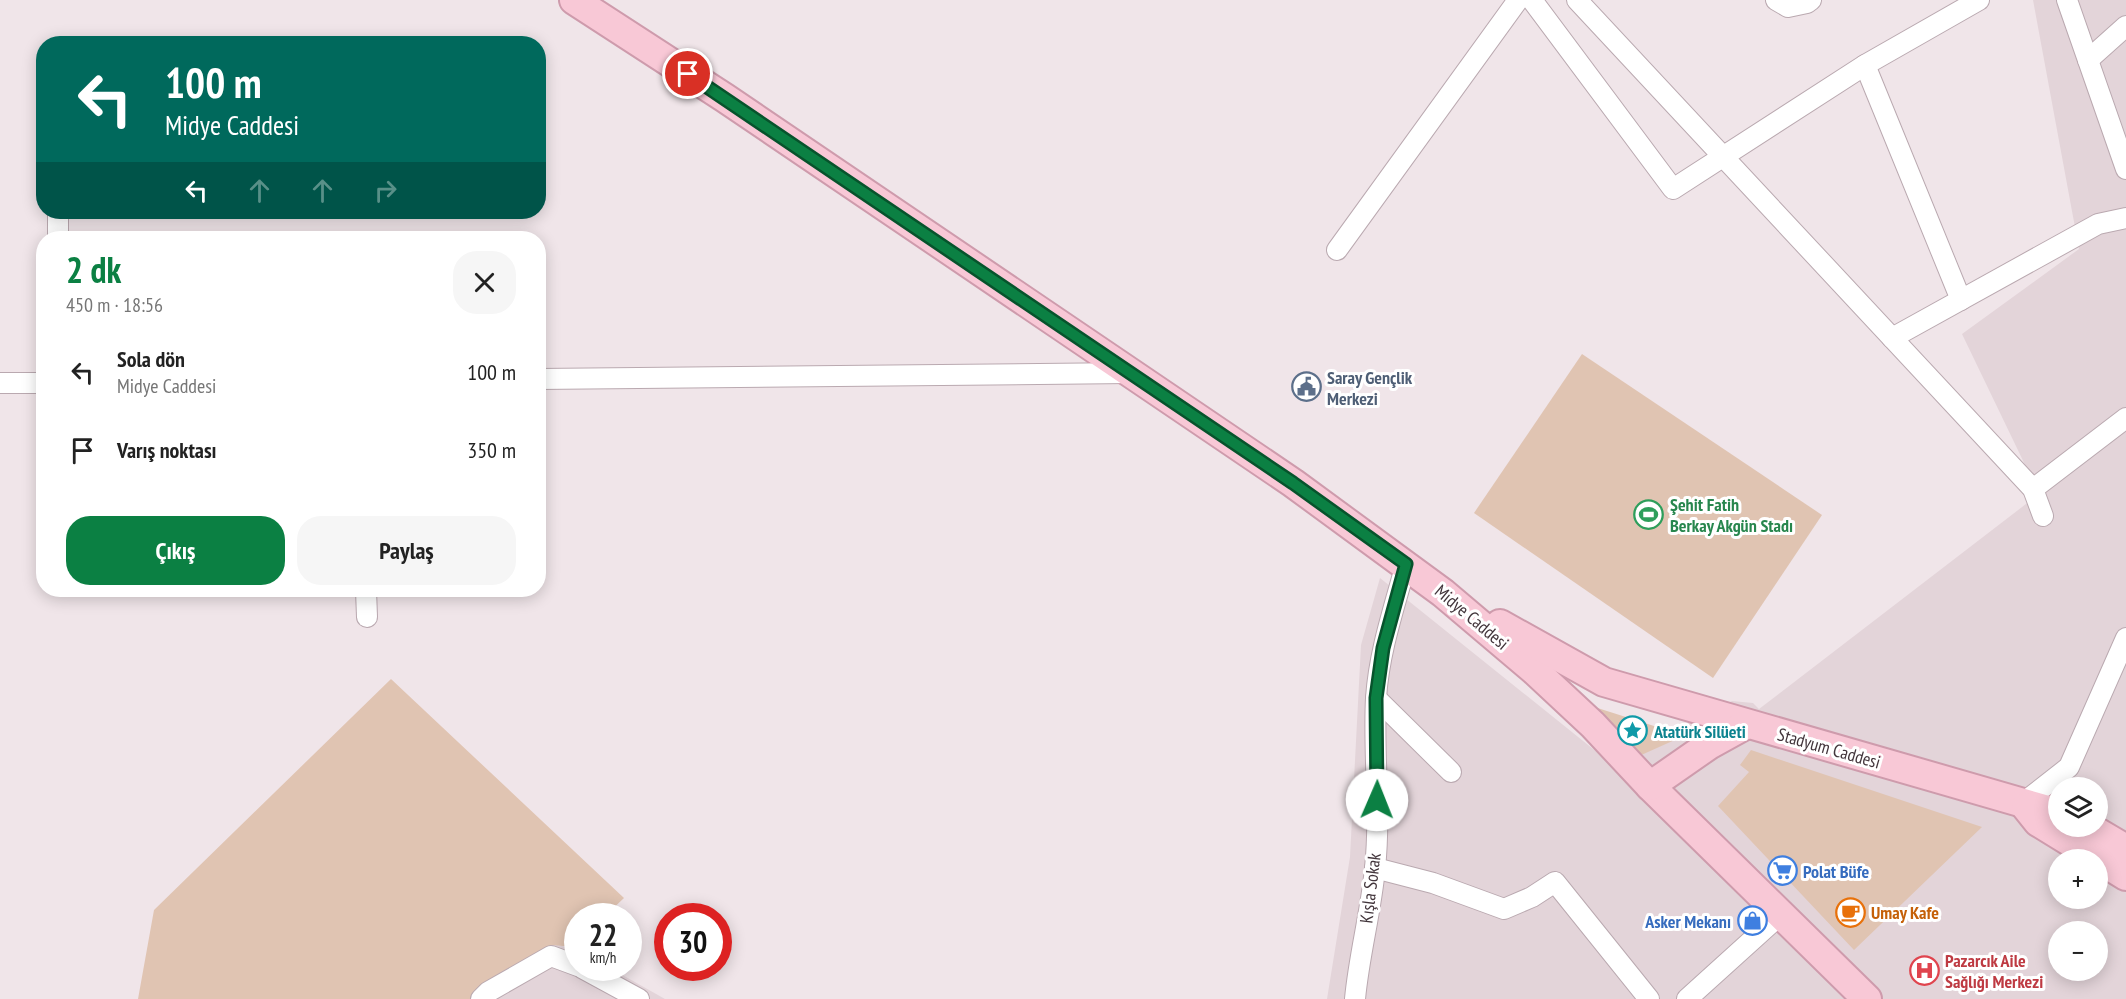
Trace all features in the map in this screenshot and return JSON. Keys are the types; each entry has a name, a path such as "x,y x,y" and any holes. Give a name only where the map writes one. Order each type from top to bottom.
{"main road":[{"name":"Midye Caddesi","path":"574,0 725,98 1293,483 1443,592 1543,678 1593,725 1650,786 1867,999"},
{"name":"Stadyum Caddesi","path":"1443,592 1604,682 2048,810"},
{"path":"1650,786 1709,746 1747,724"},
{"path":"2023,802 2038,822 2126,876"},
{"path":"2106,837 2126,849"}],"street":[{"path":"1337,250 1518,0"},
{"path":"1532,0 1673,189 1865,65 1979,0"},
{"path":"1577,0 2032,489 2043,516"},
{"path":"1776,0 1788,7 1811,0"},
{"path":"2067,0 2126,169"},
{"path":"2088,60 2126,26"},
{"path":"1865,65 1961,300"},
{"path":"1892,338 2098,225 2126,218"},
{"path":"546,379 1130,373"},
{"path":"0,383 36,383"},
{"path":"2032,489 2126,418"},
{"name":"Kışla Sokak","path":"1355,999 1375,868 1378,777 1376,698 1383,648 1406,564"},
{"path":"367,597 368,617"},
{"path":"2023,802 2069,767 2126,638"},
{"path":"1376,698 1451,772"},
{"path":"1375,868 1433,884 1504,909 1532,897 1555,882 1649,999"},
{"path":"1687,999 1781,914"},
{"path":"481,999 488,992 551,956 564,961"},
{"path":"606,981 639,999"}],"shaded area":[{"path":"2033,0 2126,0 2126,999 1327,999 1350,857 1361,645 1380,578 1608,761 1732,701 1753,703 1759,709 2039,494 1962,334 2079,249"},
{"name":"Şehit Fatih Berkay Akgün Stadı","path":"1582,354 1822,515 1713,678 1474,513"},
{"path":"391,679 624,898 619,903 564,903 564,946 552,945 475,999 138,999 154,910"},
{"path":"1585,704 1676,733 1677,739 1639,756"},
{"path":"1751,750 1982,827 1854,950 1718,806 1749,772 1740,765"},
{"path":"552,944 564,946 564,981 633,981 665,999 481,999"}],"place":[{"name":"Saray Gençlik Merkezi","path":"1306,387"},
{"name":"Şehit Fatih Berkay Akgün Stadı","path":"1649,514"},
{"name":"Atatürk Silüeti","path":"1633,731"},
{"name":"Polat Büfe","path":"1782,871"},
{"name":"Umay Kafe","path":"1850,912"},
{"name":"Asker Mekanı","path":"1752,921"},
{"name":"Pazarcık Aile Sağlığı Merkezi","path":"1924,970"}],"route":[{"path":"688,74 1293,483 1406,564 1383,648 1376,698 1377,800"}]}
